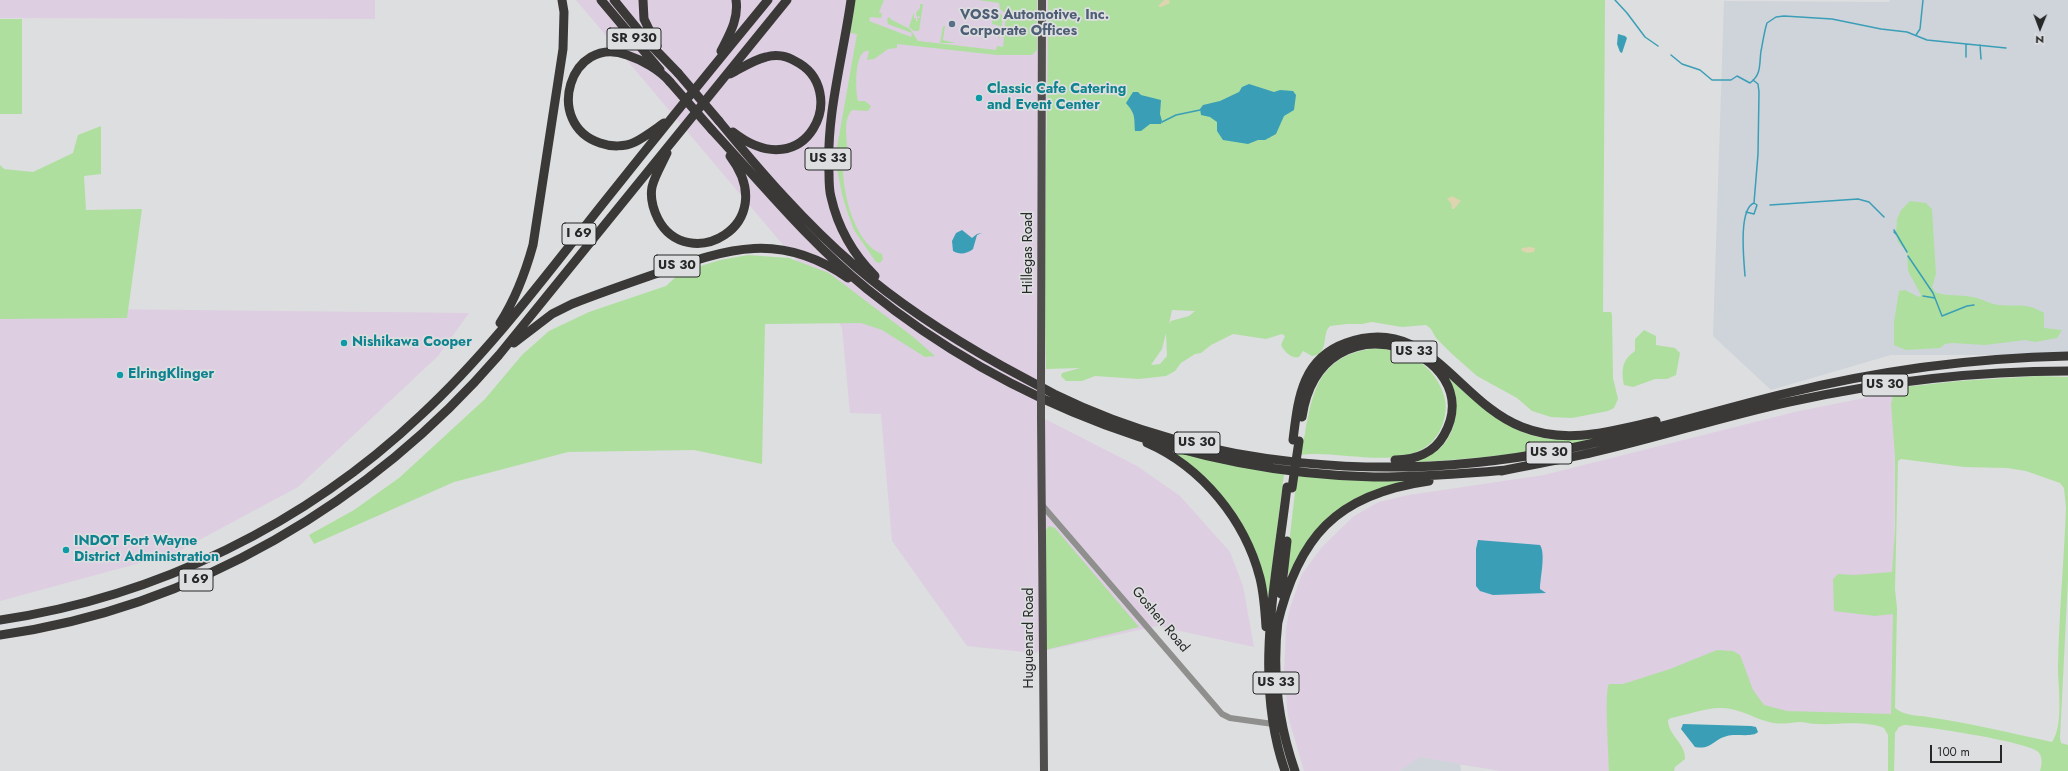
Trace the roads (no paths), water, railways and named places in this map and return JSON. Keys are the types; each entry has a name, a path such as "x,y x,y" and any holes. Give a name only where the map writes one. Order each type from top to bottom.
{"highway":[{"path":"485,348 515,299 526,272 533,245 563,49 564,12 562,0"},
{"name":"SR 930","path":"601,0 669,80"},
{"name":"SR 930","path":"614,0 676,71"},
{"name":"US 30","path":"643,0 644,19 653,40 676,71 757,167 811,225 857,268 896,299 945,332 999,364 1056,394 1113,418 1156,433 1218,449 1278,460 1344,467 1450,465 1532,456 1602,441 1814,387 1887,373 1970,362 2068,356"},
{"path":"716,64 733,30 736,17 736,0"},
{"name":"I 69","path":"0,620 40,614 78,605 148,583 219,553 285,518 352,473 388,445 421,416 485,348 768,0"},
{"name":"I 69","path":"0,635 42,629 114,611 190,583 254,552 295,529 361,485 402,452 452,406 499,355 787,0"},
{"name":"US 33","path":"851,0 832,120 828,158 830,196 840,227 852,249 869,271 896,299"},
{"path":"671,118 634,142 620,146 606,145 591,140 579,131 572,119 568,102 569,86 576,72 585,61 604,52 617,51 633,57 669,80 790,216 866,288"},
{"path":"721,123 750,145 771,151 783,150 796,146 806,138 813,129 821,108 818,84 815,78 803,64 792,59 778,56 767,56 754,60 727,75"},
{"path":"674,138 652,187 654,213 667,231 688,242 701,243 712,241 732,230 740,220 747,196 744,180 713,131"},
{"name":"US 30","path":"499,355 552,314 572,304 706,256 735,249 764,248 796,253 827,265 866,288 935,338 988,371 1044,400 1114,428 1211,456 1310,472 1373,476 1417,476 1506,470 1600,451 1780,404 1894,383 1965,376 2068,371"},
{"path":"1296,441 1301,388 1316,364 1334,349 1344,344 1373,337 1393,338 1415,345 1430,355 1494,412 1521,427 1550,435 1572,437 1594,434 1722,407 1748,403"},
{"name":"US 33","path":"1295,771 1281,726 1275,654 1290,488 1296,441 1309,388 1320,371 1334,358 1352,348 1372,343 1395,345 1417,354 1434,367 1449,391 1451,415 1441,439 1430,451 1409,459 1360,462 1344,467"},
{"name":"US 33","path":"1114,428 1156,447 1177,460 1198,477 1224,505 1238,526 1255,562 1262,588 1268,643 1268,675 1273,724 1285,771"},
{"path":"1277,626 1284,595 1299,559 1317,535 1342,512 1364,499 1389,488 1506,470"},
{"path":"1268,643 1290,488"}],"main road":[{"name":"Hillegas Road","path":"1042,0 1042,505"},
{"name":"Huguenard Road","path":"1042,505 1044,771"}],"street":[{"name":"Goshen Road","path":"1042,505 1222,714 1230,718 1273,724"}],"water":[{"path":"1618,34 1627,38 1622,53 1620,52 1617,44"},
{"path":"1249,84 1274,92 1280,90 1293,91 1296,95 1294,110 1284,116 1276,134 1265,140 1258,140 1248,144 1223,140 1217,131 1217,122 1210,117 1201,115 1200,109 1203,105 1220,101 1239,92 1242,87"},
{"path":"1133,92 1138,92 1141,95 1161,100 1161,124 1150,124 1141,131 1135,131 1133,113 1126,103"},
{"path":"962,230 972,238 977,234 982,233 977,235 973,249 963,253 955,252 953,251 952,241 956,233"},
{"path":"1478,540 1540,545 1543,560 1540,589 1546,593 1493,595 1480,591 1476,586 1476,549"},
{"path":"1683,724 1751,726 1756,727 1758,732 1752,735 1730,735 1709,746 1701,748 1695,747 1681,729"}],"waterway":[{"path":"1615,0 1645,37 1658,46"},
{"path":"1916,35 1920,29 1923,0"},
{"path":"1671,55 1682,64 1700,70 1712,80 1731,80 1737,76 1750,83 1754,80 1758,72 1767,23 1776,17 1784,16 1832,19 1881,29 1907,32 1927,40 2006,48"},
{"path":"1966,44 1966,57"},
{"path":"1980,45 1981,59"},
{"path":"1746,212 1754,214 1757,205 1754,203 1758,154 1759,92 1758,84 1753,80"},
{"path":"1162,122 1176,115 1200,110"},
{"path":"1770,205 1858,199 1869,202 1884,217"},
{"path":"1745,276 1743,248 1744,225 1749,207 1754,203"},
{"path":"1894,230 1907,252"},
{"path":"1894,232 1897,235"},
{"path":"1908,256 1933,293 1942,316 1967,306 1974,305"},
{"path":"1923,296 1935,298"}],"place":[{"name":"VOSS Automotive, Inc. Corporate Offices","path":"952,24"},
{"name":"Classic Cafe Catering and Event Center","path":"979,98"},
{"name":"Nishikawa Cooper","path":"344,343"},
{"name":"ElringKlinger","path":"120,375"},
{"name":"INDOT Fort Wayne District Administration","path":"66,550"}]}
